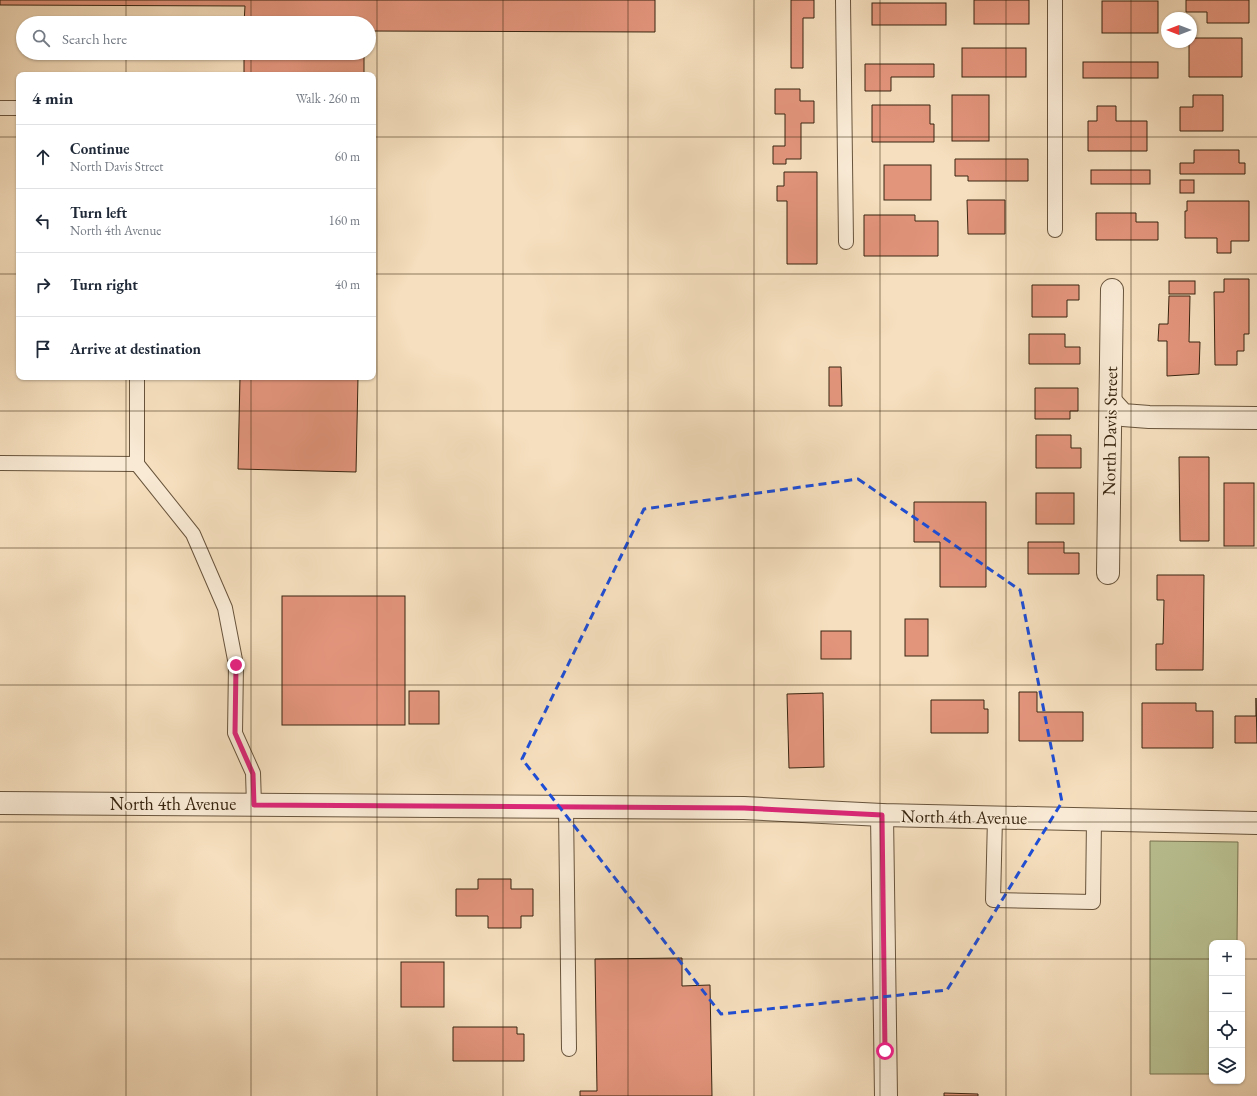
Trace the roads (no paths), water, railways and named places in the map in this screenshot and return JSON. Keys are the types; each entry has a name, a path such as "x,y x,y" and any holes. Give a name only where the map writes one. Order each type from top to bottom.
{"street":[{"name":"North Davis Street","path":"1108,573 1112,290"},
{"path":"1111,402 1123,415 1149,418 1257,418"},
{"name":"North 4th Avenue","path":"0,803 744,808 882,815 1257,822"},
{"path":"882,815 886,1096"}],"lane":[{"path":"843,0 846,242"},
{"path":"1055,0 1055,230"},
{"path":"0,108 16,108"},
{"path":"137,380 137,464 193,534 225,608 236,665 235,733 253,774 254,805"},
{"path":"0,463 137,464"},
{"path":"566,807 569,1049"},
{"path":"994,818 993,900 1093,902 1094,819"}]}
